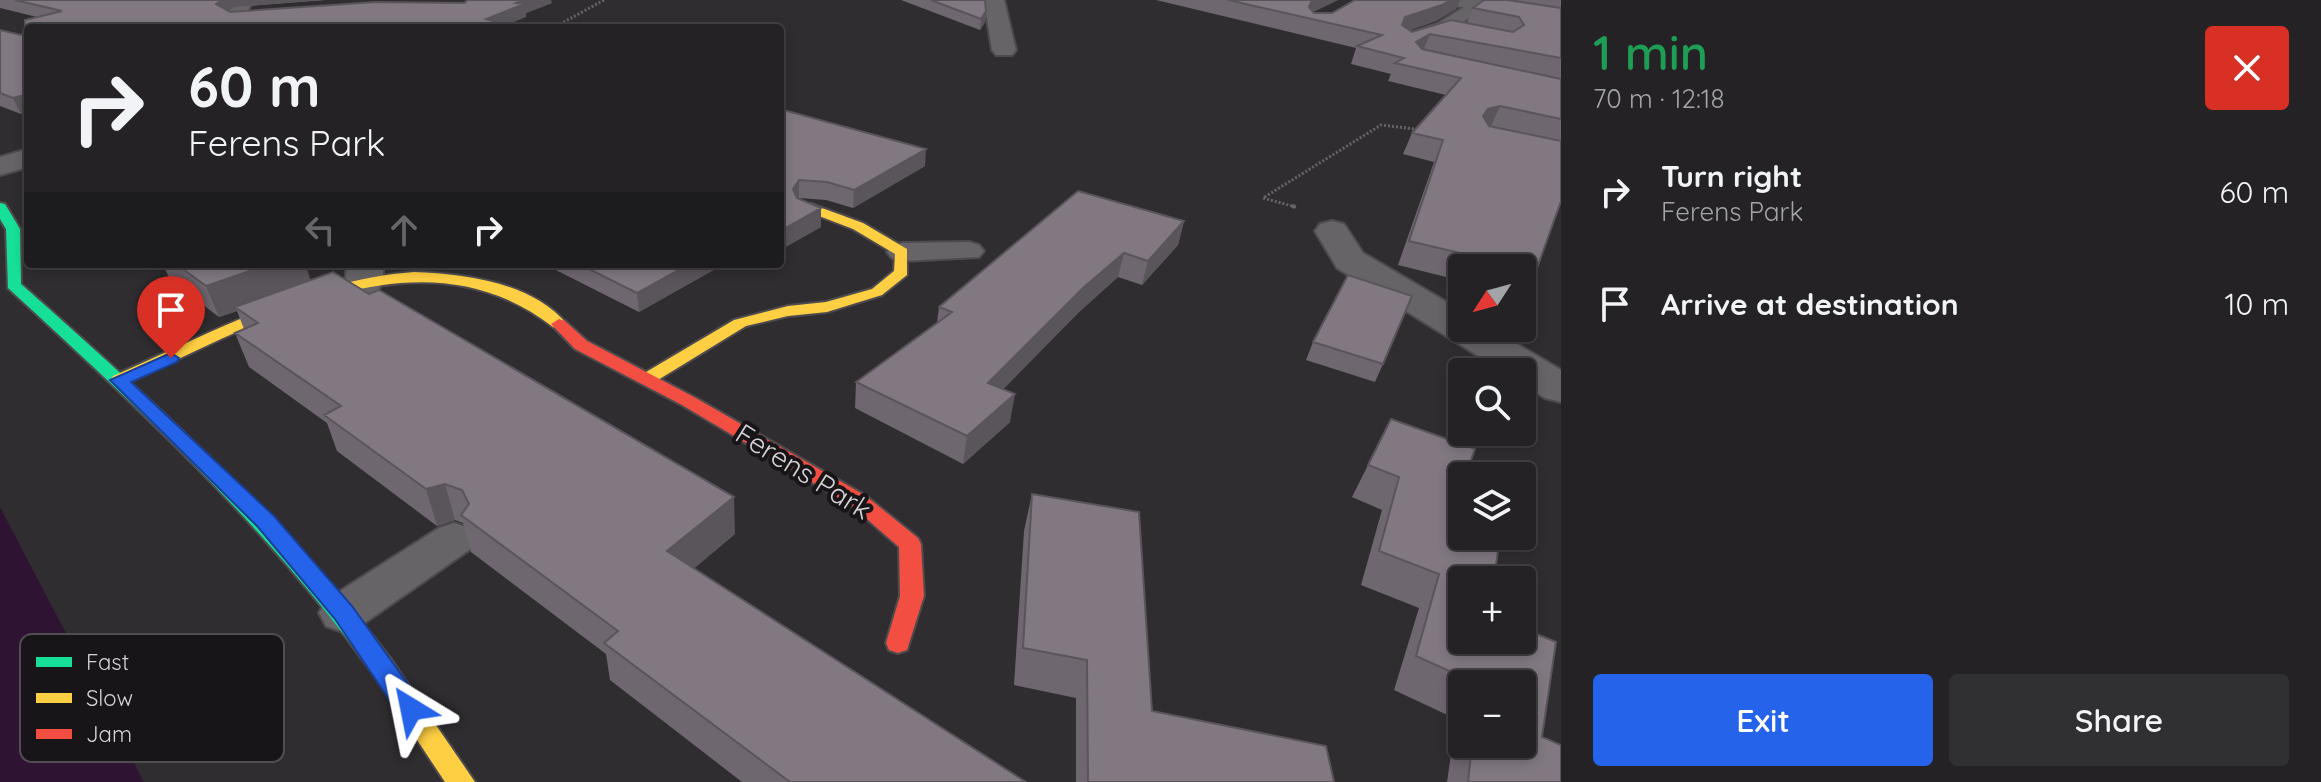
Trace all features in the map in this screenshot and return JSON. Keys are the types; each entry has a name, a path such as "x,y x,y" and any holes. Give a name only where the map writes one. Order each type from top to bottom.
{"street":[{"path":"994,0 1004,50"},
{"path":"1466,1 1561,17"},
{"path":"232,20 263,14"},
{"path":"0,166 24,159"},
{"path":"0,207 13,229 6,283 119,380 266,521 343,613 461,782"},
{"path":"647,379 740,323 788,311 827,307 877,292 902,272 902,252 860,226 811,208"},
{"path":"1332,231 1350,260 1561,389"},
{"name":"Ferens Park","path":"119,380 364,273 409,279 465,281 514,293 553,319 581,345 647,379 859,501 910,544 912,596 898,643"}],"lane":[{"path":"1407,41 1443,28 1466,1"},
{"path":"1443,28 1474,34"},
{"path":"902,252 969,251"},
{"path":"343,613 454,539"}],"path":[{"path":"560,24 604,0"},
{"path":"1332,231 1311,211 1263,198 1381,125 1427,130"}],"shaded area":[{"path":"0,507 67,634 20,634 20,762 134,762 144,782 0,782"}],"building":[{"path":"15,0 222,0 216,4 230,12 376,2 523,0 516,3 524,4 486,19 503,24 25,24 25,20 62,11"},
{"path":"931,0 985,0 986,11 981,19"},
{"path":"1228,0 1312,0 1309,7 1314,13 1332,13 1355,0 1451,0 1405,17 1402,25 1412,32 1451,20 1513,32 1524,25 1519,17 1473,8 1484,0 1561,8 1561,58 1430,34 1416,42 1422,49 1561,79 1561,119 1500,106 1488,109 1483,116 1489,126 1561,141 1561,201 1536,271 1536,254 1464,254 1409,241 1443,140 1412,133 1461,78 1395,63 1404,58 1357,46 1382,35"},
{"path":"0,30 21,35 24,33 24,95 13,98 0,93"},
{"path":"784,110 926,149 854,190 827,182 799,180 793,189 797,198 821,208 784,229"},
{"path":"1078,191 1184,221 1148,261 1124,253 1084,287 988,383 1015,394 967,436 856,382 952,312 939,307"},
{"path":"181,268 258,268 206,286"},
{"path":"587,268 682,268 637,293"},
{"path":"333,272 369,294 379,290 734,497 667,551 1026,782 790,782 604,643 618,631 461,515 469,504 462,490 445,484 426,489 324,415 341,406 235,333 258,323 235,307"},
{"path":"1348,275 1412,296 1383,364 1313,342"},
{"path":"1391,419 1448,439 1448,446 1475,449 1470,462 1448,462 1448,550 1498,550 1496,566 1448,566 1448,654 1536,654 1536,634 1556,642 1542,737 1561,745 1561,782 1468,782 1471,758 1536,758 1536,670 1448,670 1416,656 1439,574 1379,551 1399,477 1368,465"},
{"path":"1032,494 1139,512 1152,711 1326,746 1334,782 1088,782 1087,660 1023,648"}],"traffic: fast":[{"path":"0,207 13,229 13,285 161,419 254,512 341,611 381,665"}],"traffic: slow":[{"path":"647,379 740,323 788,311 827,307 877,292 902,272 902,252 858,226 811,208"},
{"path":"119,380 301,301 388,279 440,278 492,287 539,308 559,324"},
{"path":"381,665 461,782"}],"traffic: jam":[{"path":"559,324 581,345 688,401 859,501 910,544 912,596 898,643"}],"route":[{"path":"171,358 119,380 266,521 343,613 411,709"}]}
